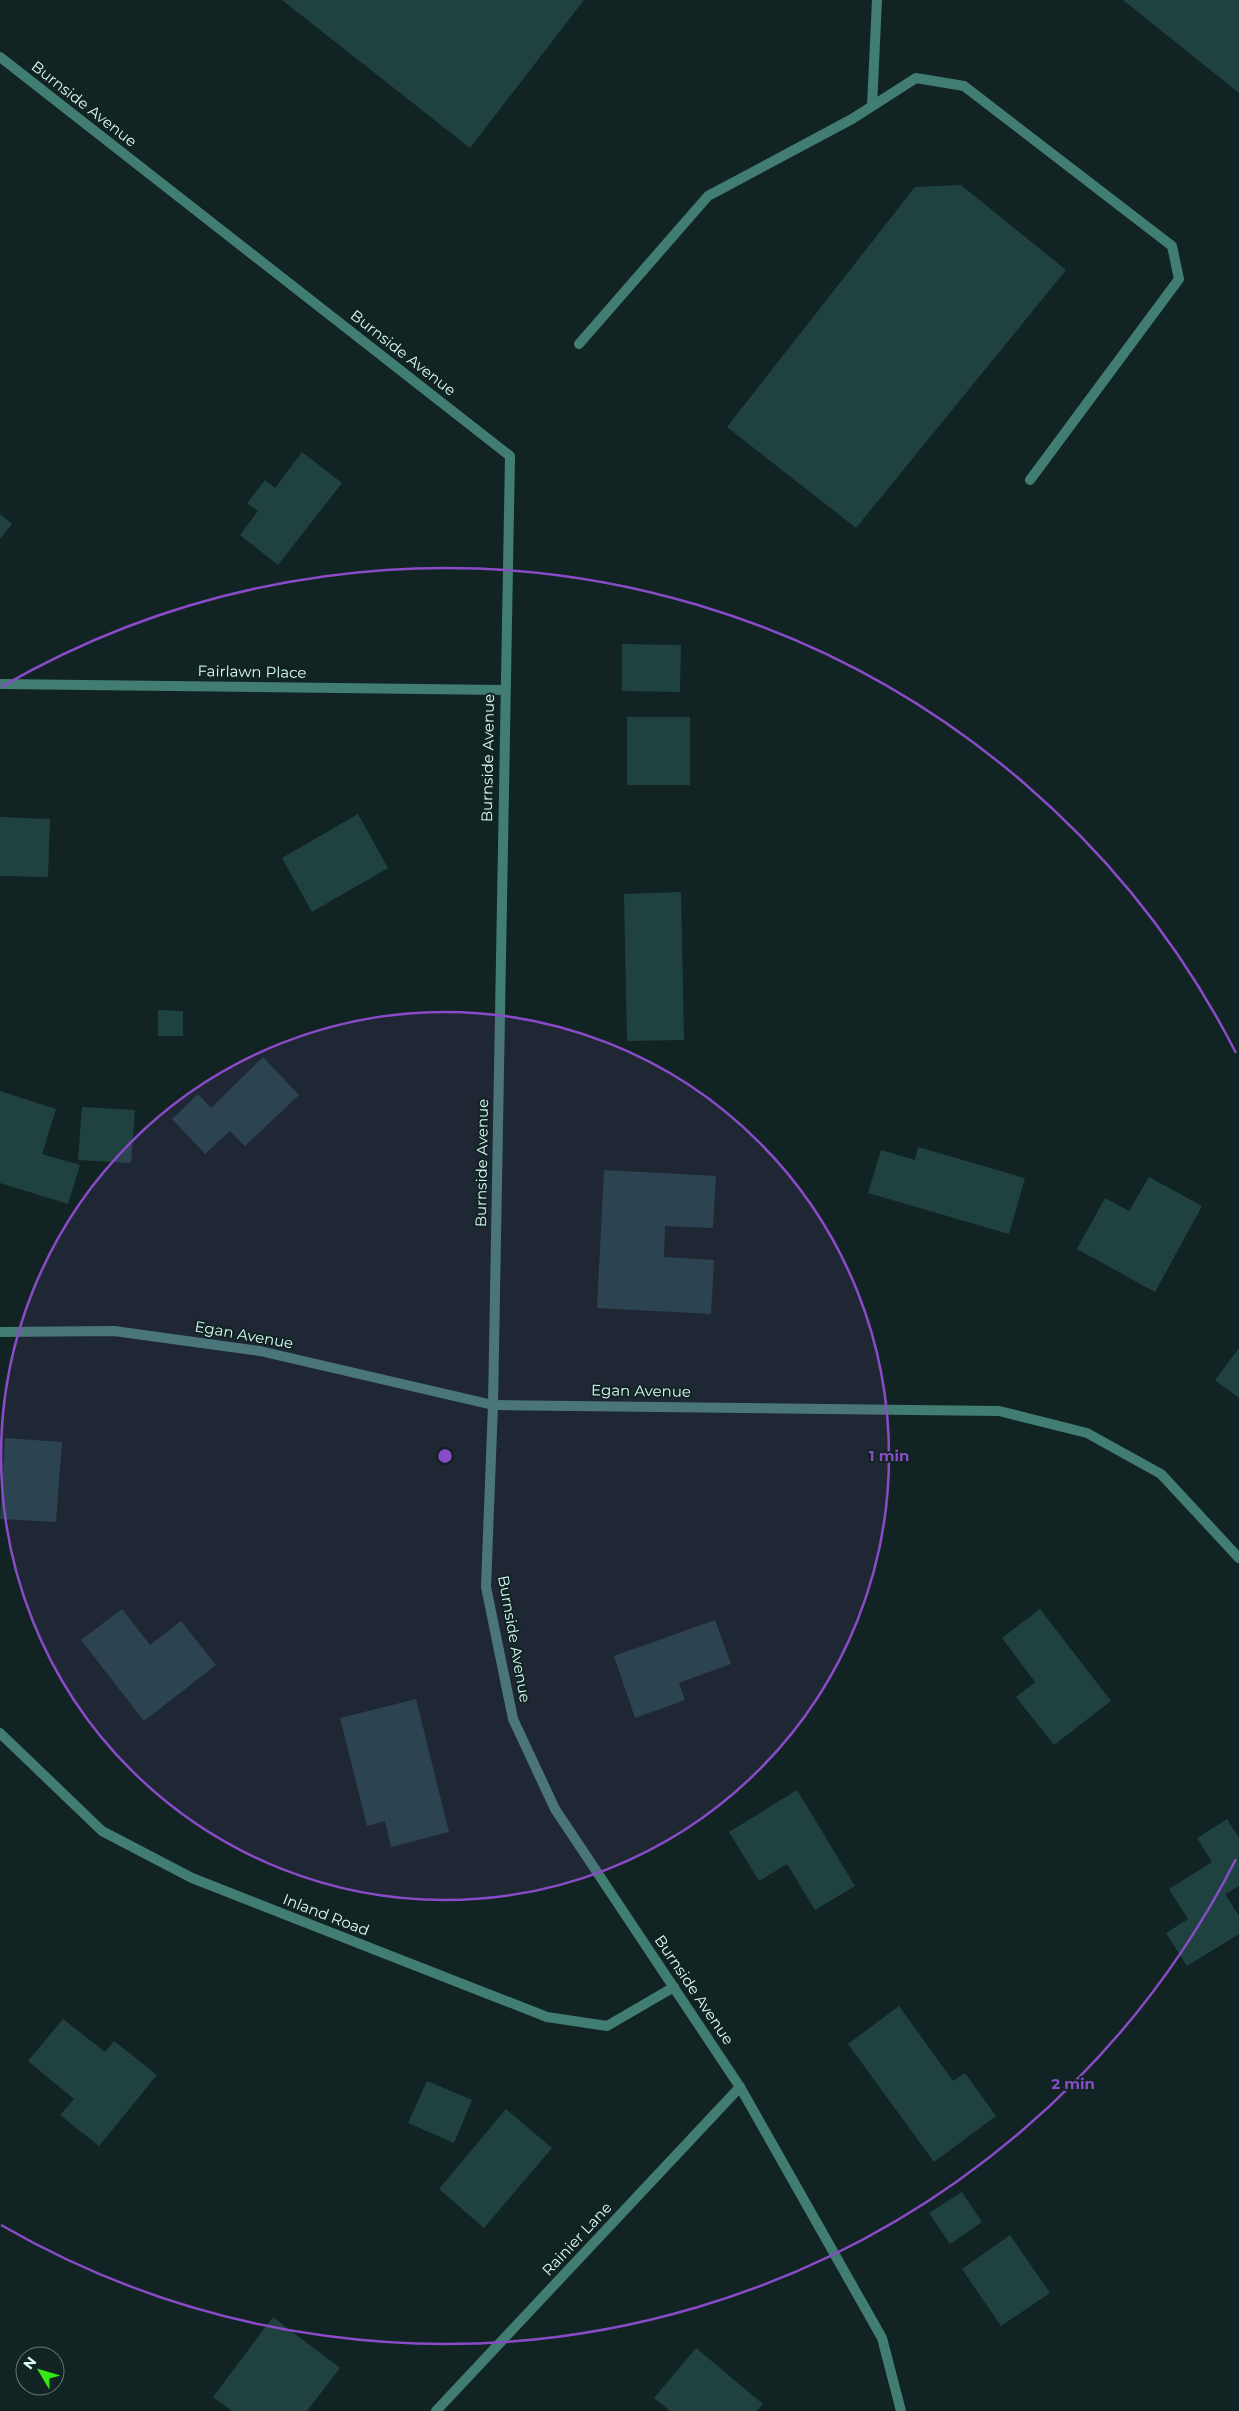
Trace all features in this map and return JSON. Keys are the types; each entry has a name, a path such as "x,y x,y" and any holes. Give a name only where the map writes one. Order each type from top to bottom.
{"street":[{"path":"872,106 877,0"},
{"name":"Burnside Avenue","path":"0,57 510,456 504,690 493,1405 486,1587 513,1719 555,1809 740,2087 882,2338 900,2411"},
{"path":"579,344 708,196 852,119 916,78 964,86 1172,246 1179,279 1030,480"},
{"name":"Fairlawn Place","path":"0,684 504,690"},
{"name":"Egan Avenue","path":"0,1332 114,1331 260,1351 493,1405 999,1411 1087,1433 1160,1474 1239,1558"},
{"name":"Inland Road","path":"0,1733 102,1831 192,1878 547,2018 607,2026 674,1987"},
{"name":"Rainier Lane","path":"436,2411 740,2087"}],"building":[{"path":"282,0 584,0 470,148"},
{"path":"1123,0 1239,0 1239,93"},
{"path":"961,185 1066,270 856,528 727,427 915,187"},
{"path":"302,452 342,483 278,565 240,535 258,511 247,503 265,480 275,488"},
{"path":"0,514 12,524 0,539"},
{"path":"622,644 681,645 680,692 622,691"},
{"path":"627,717 690,717 690,785 627,785"},
{"path":"358,814 388,868 312,912 282,858"},
{"path":"0,817 50,819 48,877 0,876"},
{"path":"681,892 684,1040 627,1041 624,894"},
{"path":"158,1010 183,1011 183,1036 158,1036"},
{"path":"263,1057 299,1095 245,1146 230,1131 205,1154 172,1119 198,1094 211,1108"},
{"path":"0,1091 56,1109 42,1154 80,1165 68,1204 0,1183"},
{"path":"82,1107 135,1110 131,1163 78,1160"},
{"path":"918,1147 1025,1178 1009,1234 868,1193 881,1150 915,1160"},
{"path":"604,1170 716,1176 713,1228 665,1226 664,1257 714,1260 711,1314 597,1308"},
{"path":"1149,1177 1202,1206 1155,1292 1077,1249 1105,1198 1129,1211"},
{"path":"1239,1348 1239,1398 1215,1380"},
{"path":"5,1438 62,1442 56,1522 0,1519"},
{"path":"122,1609 150,1645 181,1621 216,1665 144,1721 81,1640"},
{"path":"1040,1609 1111,1701 1054,1745 1016,1697 1035,1682 1002,1638"},
{"path":"715,1620 731,1664 679,1683 685,1700 635,1718 614,1656"},
{"path":"416,1699 449,1832 391,1847 385,1821 367,1826 340,1718"},
{"path":"797,1790 855,1886 815,1910 787,1864 759,1881 729,1832"},
{"path":"1227,1819 1239,1838 1239,1886 1225,1894 1239,1916 1239,1934 1187,1966 1166,1933 1188,1919 1169,1889 1212,1862 1197,1838"},
{"path":"899,2006 953,2081 965,2073 996,2116 934,2162 848,2044"},
{"path":"63,2019 105,2052 114,2041 157,2075 99,2146 60,2115 74,2099 28,2061"},
{"path":"427,2081 472,2100 454,2143 408,2123"},
{"path":"506,2109 552,2148 484,2228 439,2189"},
{"path":"962,2192 982,2222 950,2244 929,2213"},
{"path":"1010,2235 1050,2293 1001,2326 962,2269"},
{"path":"273,2317 340,2368 307,2411 232,2411 213,2397"},
{"path":"696,2348 763,2404 757,2411 670,2411 654,2398"}]}
